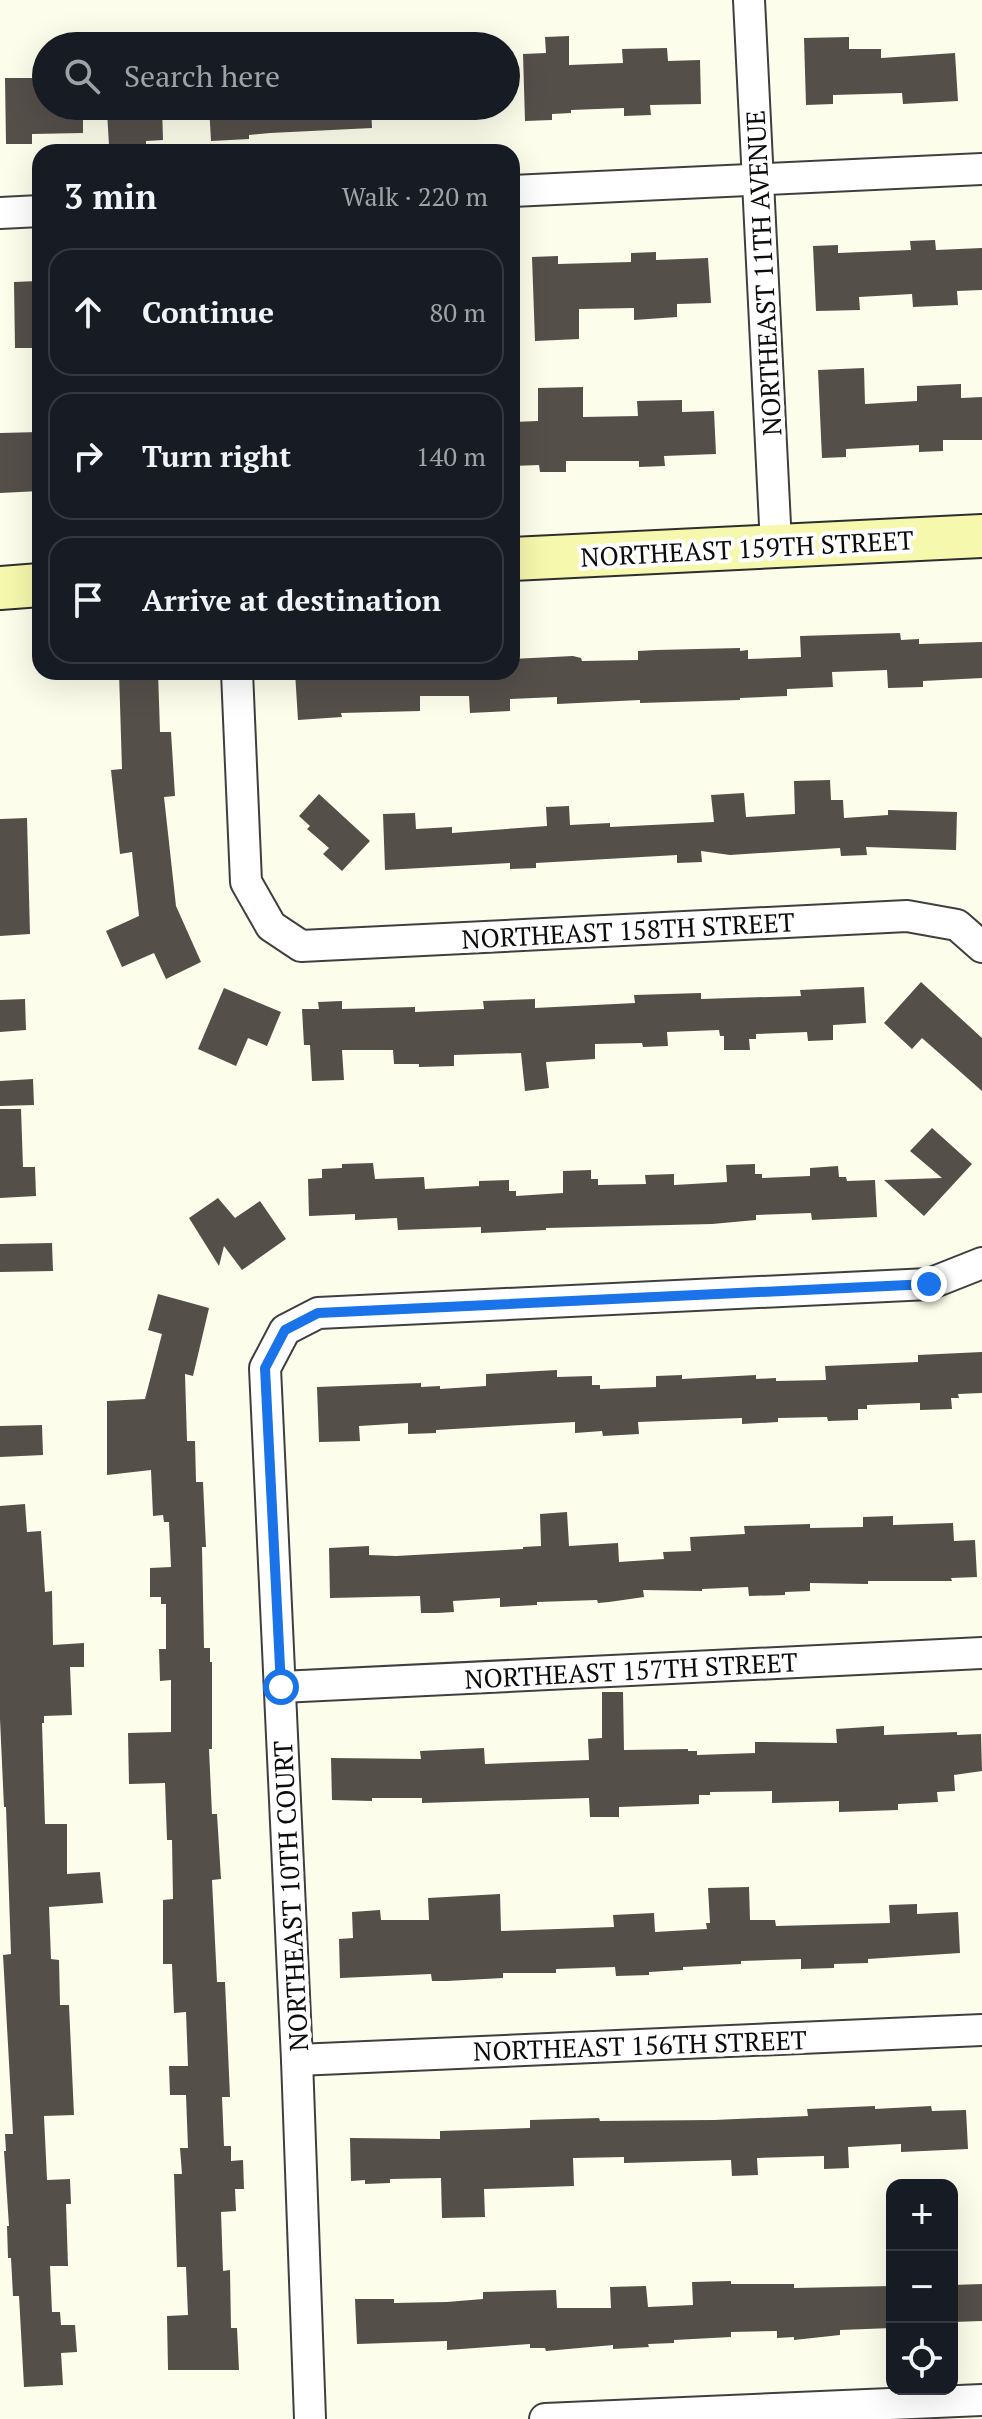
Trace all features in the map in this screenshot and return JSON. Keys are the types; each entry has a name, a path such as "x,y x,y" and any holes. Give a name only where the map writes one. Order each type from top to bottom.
{"street":[{"name":"NORTHEAST 11TH AVENUE","path":"749,0 776,545"},
{"path":"520,191 982,169"},
{"path":"0,213 32,211"},
{"name":"NORTHEAST 159TH STREET","path":"520,559 982,536"},
{"path":"0,588 32,586"},
{"name":"NORTHEAST 158TH STREET","path":"237,680 246,882 271,926 301,946 907,916 957,925 982,947"},
{"name":"NORTHEAST 10TH COURT","path":"310,2419 265,1368 285,1330 318,1313 929,1284 982,1263"},
{"name":"NORTHEAST 157TH STREET","path":"281,1687 982,1653"},
{"name":"NORTHEAST 156TH STREET","path":"297,2060 982,2030"},
{"path":"545,2419 982,2400"}],"building":[{"path":"569,36 569,65 623,63 622,49 667,48 668,61 700,60 701,104 650,105 651,115 624,116 624,108 571,110 571,113 552,114 552,120 525,121 523,54 546,53 545,37"},
{"path":"849,37 849,49 881,49 881,58 955,53 958,101 903,104 902,93 833,95 833,104 806,105 804,38"},
{"path":"5,78 32,78 32,120 83,120 83,133 32,134 32,144 6,144"},
{"path":"107,120 162,120 163,140 146,141 146,144 109,144"},
{"path":"210,120 372,120 372,128 270,133 249,135 249,139 211,141"},
{"path":"935,240 936,250 982,248 982,290 957,291 958,305 913,307 912,294 859,297 860,310 816,311 813,246 838,245 838,253 911,250 910,241"},
{"path":"656,252 656,260 708,258 711,303 677,304 677,317 634,320 634,308 579,309 579,339 535,341 532,257 558,256 558,264 631,262 631,253"},
{"path":"32,281 32,348 15,348 14,282"},
{"path":"864,368 865,404 917,401 917,386 961,384 961,398 982,397 982,440 943,440 943,451 919,452 919,445 846,449 846,457 822,458 818,370"},
{"path":"583,387 583,417 638,416 637,401 682,400 682,412 714,411 716,454 664,456 665,466 639,467 639,461 566,461 566,472 540,472 539,465 520,466 520,422 538,421 538,388"},
{"path":"32,432 32,491 0,493 0,433"},
{"path":"900,633 901,640 919,639 919,644 982,642 982,678 923,681 923,687 888,688 887,670 832,672 833,687 787,689 787,696 557,704 557,697 510,699 510,711 470,713 469,696 420,696 420,711 341,713 342,717 298,720 296,680 520,680 520,659 573,656 582,661 638,660 638,651 656,650 740,648 740,651 748,650 748,659 801,657 800,636"},
{"path":"119,680 158,680 160,732 171,732 175,796 164,797 176,906 201,962 166,979 154,953 122,967 106,931 139,916 132,852 120,854 111,770 122,769"},
{"path":"830,780 831,800 843,800 844,818 888,815 888,810 957,812 956,850 866,847 867,855 841,856 840,848 730,855 701,851 702,862 677,863 677,855 536,863 536,868 510,869 510,863 385,870 383,814 415,813 416,829 452,827 452,833 547,826 546,807 569,806 570,825 610,823 610,827 714,822 711,795 744,793 746,817 795,814 794,781"},
{"path":"319,794 370,841 342,871 323,854 329,848 307,829 310,826 299,816"},
{"path":"27,818 30,934 0,936 0,819"},
{"path":"921,982 982,1038 982,1091 922,1038 912,1049 884,1023"},
{"path":"864,987 866,1023 833,1025 833,1040 808,1041 807,1032 756,1034 756,1039 749,1039 750,1050 724,1050 724,1036 720,1036 719,1030 667,1032 668,1046 595,1044 595,1059 546,1062 549,1088 525,1091 521,1053 454,1055 454,1066 419,1067 419,1064 394,1064 393,1050 342,1050 344,1080 312,1081 310,1045 304,1045 302,1009 319,1009 318,1002 342,1001 342,1009 415,1007 415,1012 484,1009 483,1001 535,999 535,1008 635,1003 634,995 701,993 701,999 801,996 800,990"},
{"path":"224,988 281,1012 267,1046 248,1038 236,1066 198,1049"},
{"path":"25,999 26,1030 0,1032 0,1000"},
{"path":"33,1079 34,1105 0,1106 0,1081"},
{"path":"0,1109 21,1109 23,1167 35,1167 36,1196 0,1198"},
{"path":"932,1128 972,1164 924,1216 884,1180 942,1178 910,1151"},
{"path":"373,1163 375,1179 424,1177 425,1189 479,1186 479,1181 509,1180 509,1191 516,1191 516,1196 563,1193 563,1171 591,1170 591,1179 598,1179 598,1185 646,1184 645,1175 674,1174 674,1185 727,1182 726,1165 755,1164 755,1174 762,1174 762,1178 810,1176 810,1168 838,1166 839,1177 846,1177 847,1181 875,1180 877,1217 812,1220 811,1213 756,1215 756,1220 712,1224 546,1228 481,1233 481,1227 398,1230 397,1218 355,1220 355,1214 309,1216 308,1179 322,1178 322,1169 342,1168 342,1164"},
{"path":"218,1198 235,1218 260,1201 286,1239 242,1270 224,1246 219,1266 189,1218"},
{"path":"52,1243 53,1271 0,1272 0,1244"},
{"path":"158,1294 209,1308 193,1376 185,1374 187,1441 195,1441 196,1482 203,1482 206,1547 202,1547 204,1648 210,1648 212,1662 212,1749 209,1749 212,1814 217,1814 221,1879 212,1880 217,1982 225,1982 230,2097 222,2097 224,2146 231,2146 231,2161 243,2160 244,2189 235,2189 236,2211 221,2212 223,2271 230,2270 231,2328 237,2328 239,2370 168,2370 167,2316 188,2315 186,2267 177,2267 174,2174 182,2174 180,2148 188,2148 186,2095 170,2095 169,2066 188,2066 186,2012 174,2013 172,1964 163,1964 163,1900 173,1899 172,1840 167,1840 165,1783 129,1784 128,1733 171,1732 171,1680 160,1681 159,1649 166,1649 166,1604 161,1604 161,1597 150,1597 150,1568 171,1567 169,1522 164,1522 163,1515 153,1516 151,1470 107,1475 107,1401 145,1399 162,1334 148,1330"},
{"path":"982,1352 982,1393 958,1394 959,1398 951,1398 952,1409 920,1410 920,1403 867,1405 867,1409 858,1409 858,1420 828,1421 827,1417 778,1418 778,1422 742,1424 742,1418 638,1422 639,1434 603,1436 602,1431 575,1433 575,1422 408,1434 408,1423 359,1426 360,1441 319,1442 317,1387 421,1383 421,1387 440,1386 440,1389 486,1386 486,1374 557,1370 557,1377 592,1376 592,1385 600,1385 600,1389 656,1387 656,1376 682,1375 682,1379 756,1375 756,1379 776,1378 776,1381 826,1380 825,1366 918,1362 918,1355"},
{"path":"42,1425 43,1455 0,1457 0,1426"},
{"path":"25,1504 27,1532 41,1531 45,1592 52,1591 53,1645 84,1643 84,1667 70,1667 72,1715 44,1716 42,1723 45,1824 67,1824 67,1874 100,1872 103,1903 49,1907 51,1959 59,1960 60,2005 69,2005 74,2115 44,2116 47,2180 70,2179 71,2204 66,2204 68,2266 50,2266 52,2312 60,2312 61,2325 75,2325 77,2352 61,2353 63,2385 24,2387 19,2296 13,2296 11,2258 8,2258 4,2151 5,2134 13,2134 3,1955 11,1954 0,1719 0,1506"},
{"path":"567,1512 569,1546 618,1543 619,1562 664,1559 663,1552 691,1551 690,1537 745,1534 744,1526 810,1524 810,1528 863,1527 863,1517 893,1516 893,1525 953,1523 954,1541 975,1540 977,1577 951,1578 952,1581 810,1583 810,1591 785,1592 785,1595 749,1596 748,1587 702,1591 643,1590 644,1597 598,1603 597,1600 537,1602 537,1605 500,1607 500,1598 453,1601 454,1612 437,1613 421,1613 420,1596 330,1598 329,1548 369,1546 369,1555 396,1556 523,1549 541,1546 540,1514"},
{"path":"602,1692 623,1692 624,1750 688,1749 697,1751 697,1755 755,1753 755,1742 837,1743 836,1729 884,1726 884,1735 981,1734 982,1771 954,1775 955,1791 937,1792 938,1802 898,1804 898,1810 839,1812 839,1801 772,1803 772,1791 710,1792 710,1795 699,1795 699,1804 619,1807 619,1817 590,1817 589,1798 422,1803 422,1798 332,1800 331,1758 421,1759 420,1751 484,1748 485,1764 589,1760 588,1739 602,1738"},
{"path":"749,1887 750,1920 775,1920 776,1926 890,1923 889,1905 917,1904 917,1914 958,1912 960,1953 868,1959 868,1963 834,1964 834,1968 801,1969 801,1959 683,1967 683,1970 649,1972 649,1975 616,1976 615,1967 556,1969 556,1973 503,1973 503,1978 447,1981 432,1981 431,1974 340,1978 339,1939 353,1938 352,1912 380,1910 381,1920 429,1920 428,1898 500,1894 501,1931 614,1927 613,1915 654,1913 655,1932 707,1929 706,1923 710,1923 708,1888"},
{"path":"875,2106 875,2109 931,2106 932,2111 966,2110 968,2149 901,2152 901,2144 848,2147 849,2168 824,2169 824,2156 757,2158 758,2175 732,2176 731,2160 624,2163 624,2157 573,2158 574,2186 484,2189 485,2217 442,2218 441,2178 390,2179 390,2183 365,2184 365,2180 351,2181 350,2138 440,2139 440,2131 530,2128 530,2120 714,2120 808,2116 807,2109"},
{"path":"692,2282 794,2284 794,2288 886,2286 886,2328 840,2330 840,2335 794,2340 794,2337 777,2338 777,2331 731,2332 731,2337 674,2340 674,2343 648,2344 649,2347 613,2349 613,2345 546,2351 545,2348 530,2348 530,2344 447,2350 447,2341 357,2344 355,2299 394,2299 394,2303 447,2302 483,2299 483,2292 556,2290 557,2308 611,2308 610,2287 646,2286 648,2307 693,2305"},
{"path":"982,2284 982,2321 958,2322 958,2285"}],"route":[{"path":"281,1687 265,1368 285,1330 318,1313 929,1284"}]}
